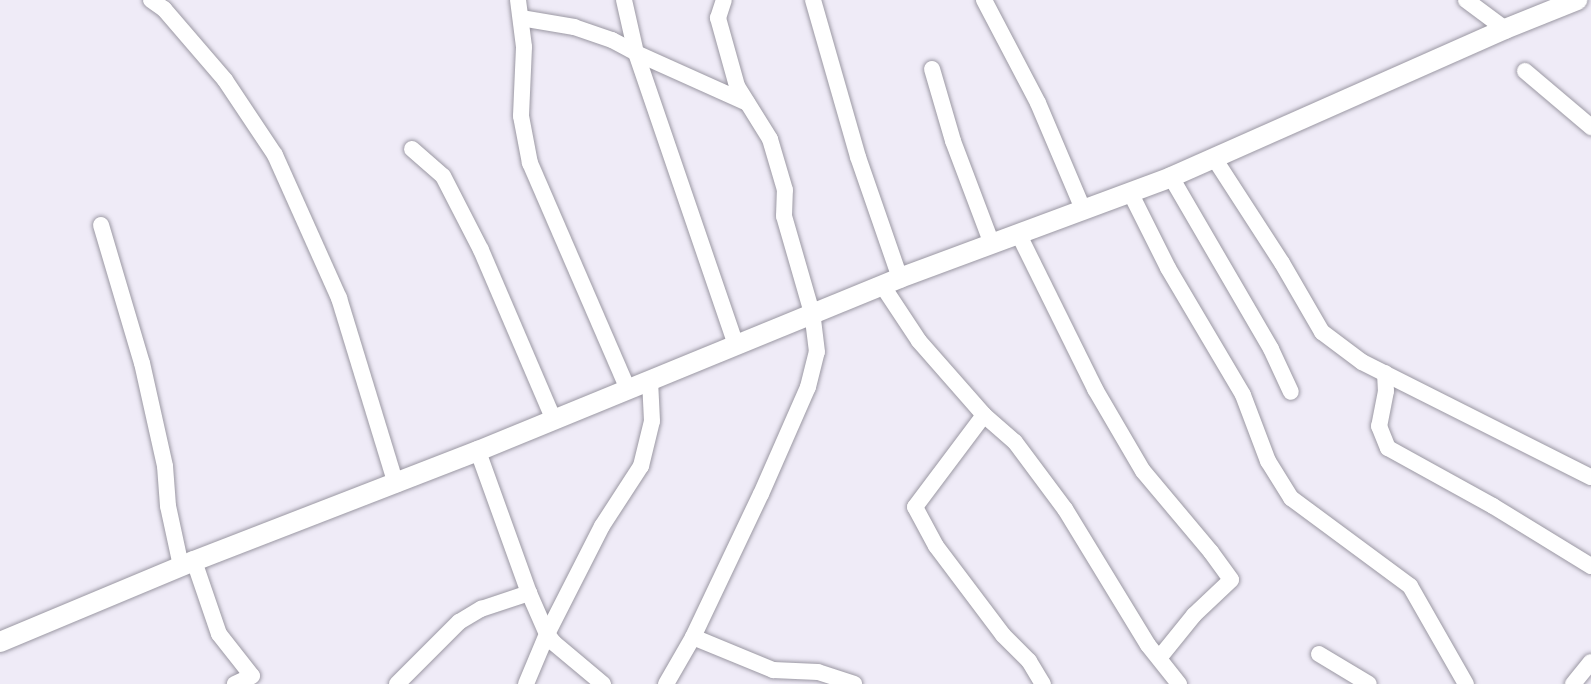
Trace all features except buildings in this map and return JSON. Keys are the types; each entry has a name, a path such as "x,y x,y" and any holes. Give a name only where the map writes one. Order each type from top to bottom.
{"street":[{"path":"151,0 164,9 225,80 275,155 339,298 396,485"},
{"path":"518,0 524,47 521,116 530,163 628,389"},
{"path":"624,0 636,53 736,345"},
{"path":"666,684 693,637 761,494 808,387 817,352 812,313 784,216 785,190 770,139 737,86 712,0"},
{"path":"717,18 723,0"},
{"path":"813,0 858,157 900,278"},
{"path":"984,0 1038,103 1083,209"},
{"path":"1466,0 1505,28"},
{"path":"0,642 188,564 478,452 882,285 1171,177 1505,28 1577,0"},
{"path":"521,18 574,27 612,40 747,103"},
{"path":"932,69 953,141 992,244"},
{"path":"1525,71 1591,127"},
{"path":"412,149 443,176 481,250 554,420"},
{"path":"1214,158 1282,263 1322,332 1362,362 1591,477"},
{"path":"1171,177 1271,349 1292,392"},
{"path":"1130,192 1168,267 1243,395 1268,461 1291,498 1410,586 1466,684"},
{"path":"101,225 142,363 165,466 168,506 188,564 219,633 255,680 236,684"},
{"path":"1018,233 1095,389 1143,471 1211,552 1231,580 1194,615 1160,657"},
{"path":"882,285 919,340 984,416 1016,442 1065,508 1148,645 1160,657 1179,684"},
{"path":"1385,373 1386,391 1379,426 1388,448 1591,566"},
{"path":"526,684 547,634 602,526 641,466 651,421 650,380"},
{"path":"984,416 915,507 936,546 977,602 1029,661 1044,684"},
{"path":"478,452 529,593 547,634 603,684"},
{"path":"397,684 459,622 482,609 529,593"},
{"path":"693,637 773,670 818,672 854,684"},
{"path":"1319,654 1369,684"},
{"path":"1573,684 1591,662"}]}
